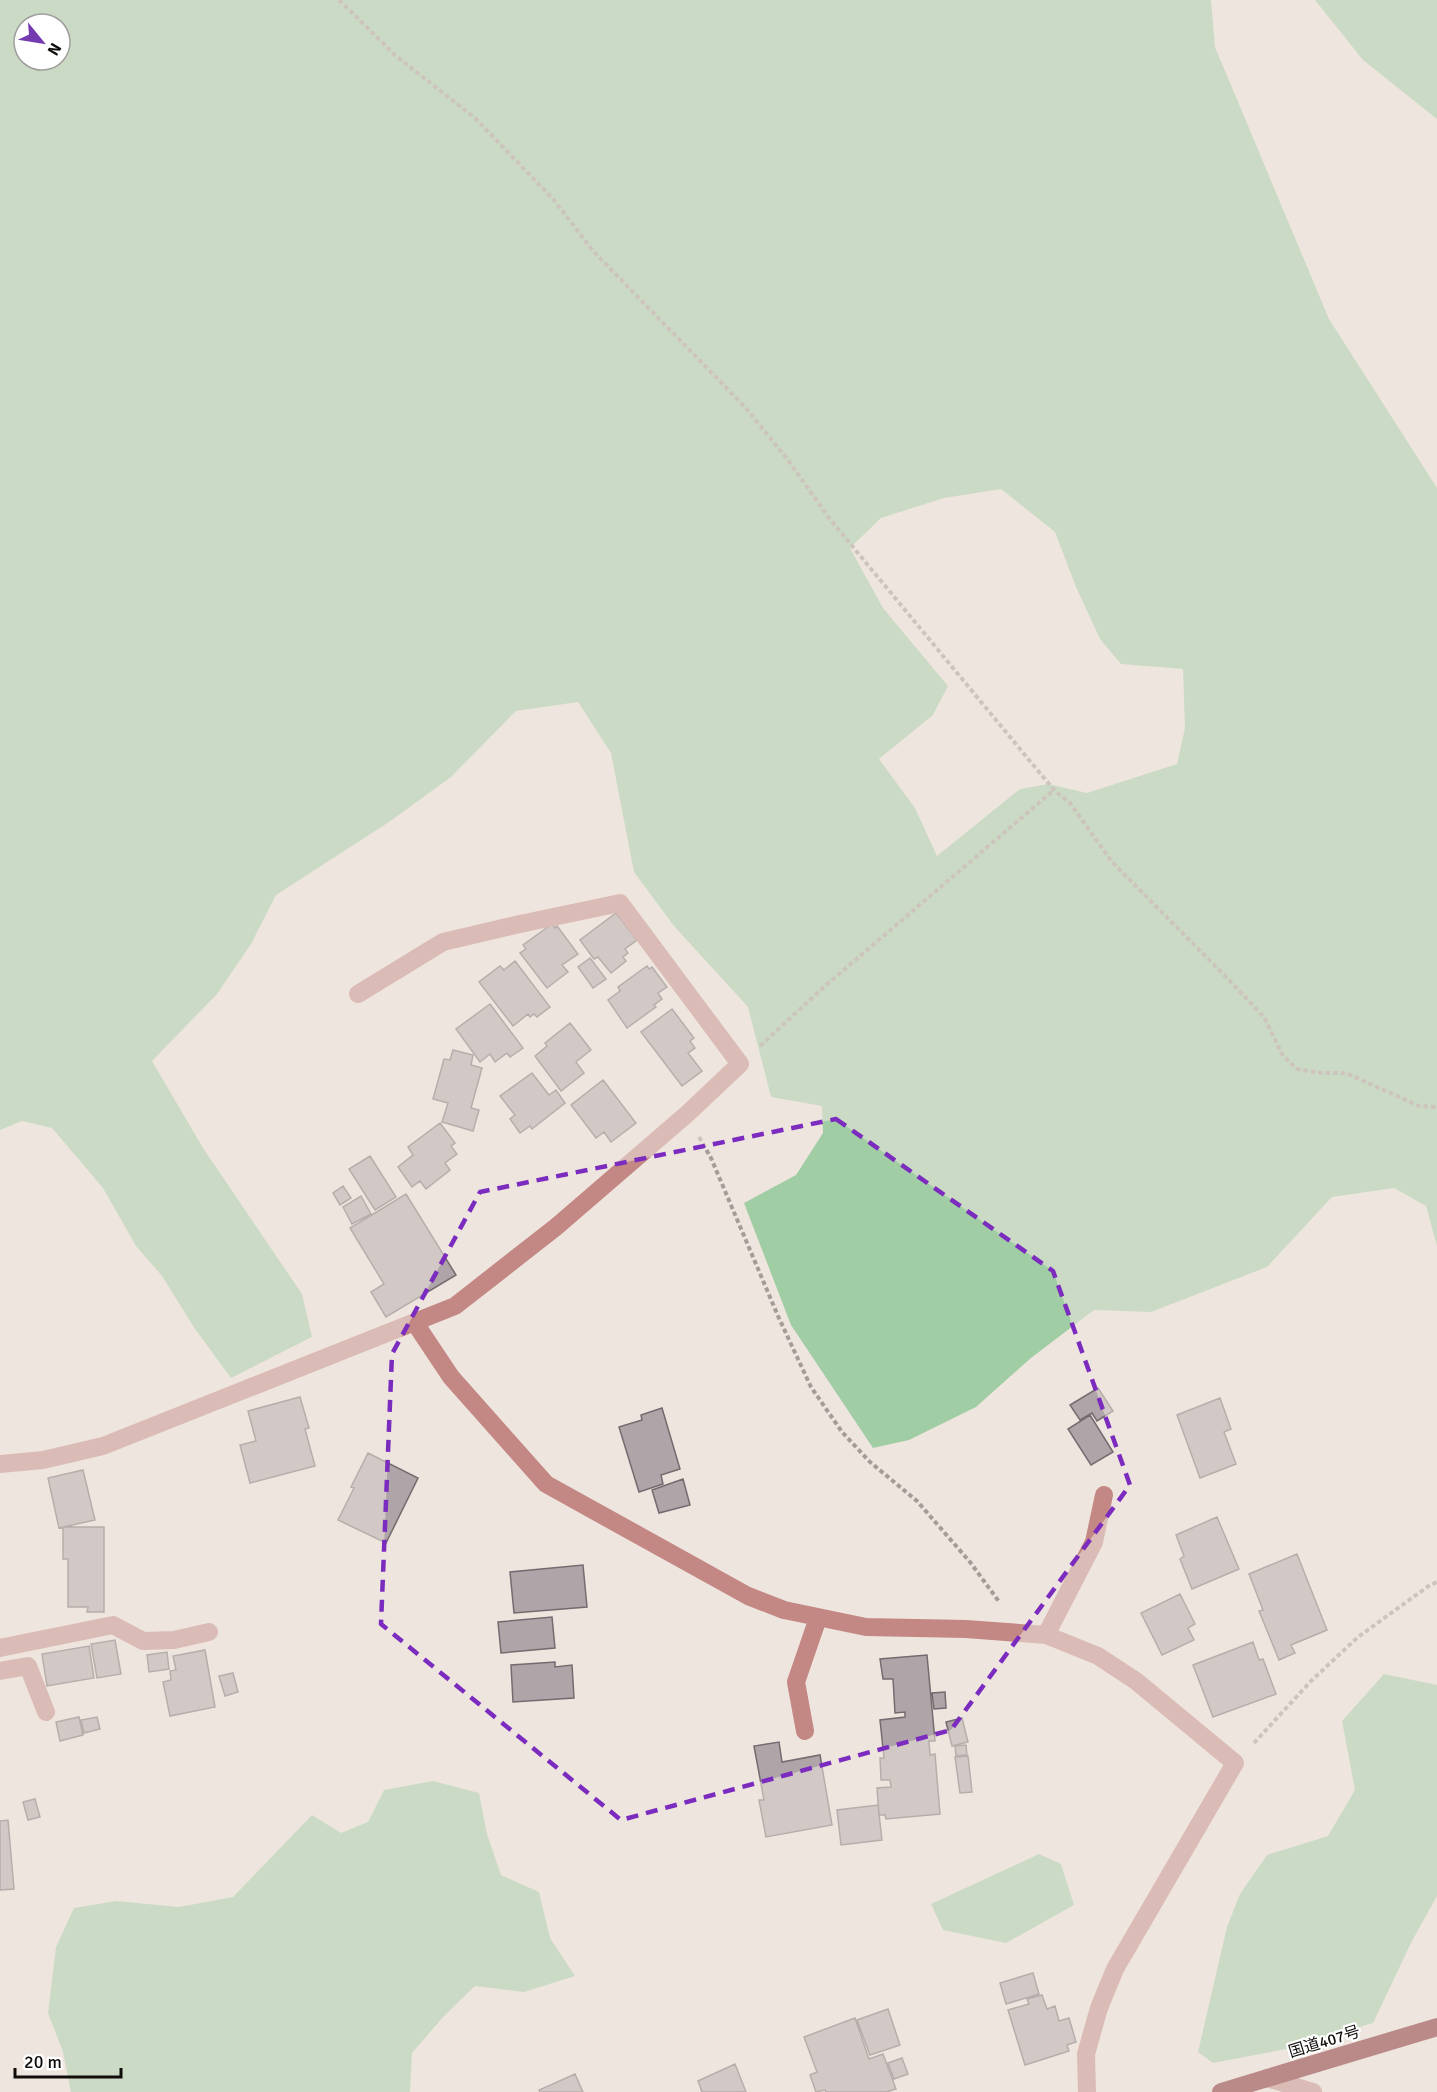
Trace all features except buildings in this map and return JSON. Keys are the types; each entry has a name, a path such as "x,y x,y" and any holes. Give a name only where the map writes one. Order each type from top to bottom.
{"highway":[{"name":"国道407号","path":"1221,2092 1437,2027"}],"street":[{"path":"0,1464 44,1460 104,1446 455,1306 556,1227 687,1114 740,1064 620,903 443,942 358,994"},
{"path":"415,1323 451,1377 546,1484 748,1596 784,1610 866,1627 966,1629 1038,1634 1098,1656 1136,1681 1235,1763 1115,1969 1099,2008 1086,2054 1087,2092"},
{"path":"1038,1634 1094,1542 1104,1495"},
{"path":"805,1731 796,1682 818,1618"},
{"path":"0,1648 113,1625 143,1641 174,1640 209,1632"},
{"path":"0,1671 28,1666 46,1712"},
{"path":"1267,2078 1313,2092"}],"path":[{"path":"339,0 396,56 475,118 554,200 593,251 745,406 788,460 829,518 1054,790 1070,803 1112,862 1263,1017 1283,1056 1297,1069 1322,1073 1346,1073 1419,1106 1437,1107"},
{"path":"740,1064 825,986 1054,790"},
{"path":"687,1114 711,1158 778,1316 811,1387 842,1432 870,1462 917,1501 970,1562 994,1596 1038,1634"},
{"path":"1235,1763 1311,1682 1358,1637 1437,1582"}],"highlighted area":[{"path":"836,1119 1053,1271 1130,1485 951,1730 621,1820 381,1624 392,1354 480,1192"}],"green space":[{"path":"0,0 1211,0 1215,47 1329,319 1437,488 1437,1246 1426,1206 1394,1188 1332,1197 1267,1267 1151,1312 1094,1310 1031,1358 976,1407 909,1440 873,1448 791,1325 744,1203 796,1175 823,1133 822,1106 771,1097 748,1007 674,926 634,872 611,753 578,702 516,711 451,777 389,822 276,895 251,944 217,994 152,1061 203,1148 302,1294 312,1337 231,1378 195,1329 162,1276 136,1246 103,1188 52,1128 22,1121 0,1130","holes":["1001,489 1055,532 1076,587 1100,639 1121,664 1183,669 1185,728 1177,764 1087,793 1048,784 1020,789 937,856 915,808 879,759 933,715 948,686 883,608 850,548 881,518 944,498"]},
{"path":"1315,0 1437,0 1437,119 1363,60"},
{"path":"1384,1674 1437,1685 1437,1896 1412,1941 1373,2023 1286,2049 1213,2063 1198,2052 1227,1927 1240,1894 1267,1855 1328,1836 1355,1790 1342,1721"},
{"path":"433,1781 479,1793 487,1834 501,1875 539,1892 550,1938 575,1976 524,1992 475,1986 444,2016 412,2053 410,2092 71,2092 63,2052 48,2013 56,1947 74,1908 116,1901 179,1907 233,1897 312,1815 341,1833 368,1822 384,1790"},
{"path":"1039,1854 1061,1864 1074,1905 1006,1943 943,1930 931,1904"}]}
